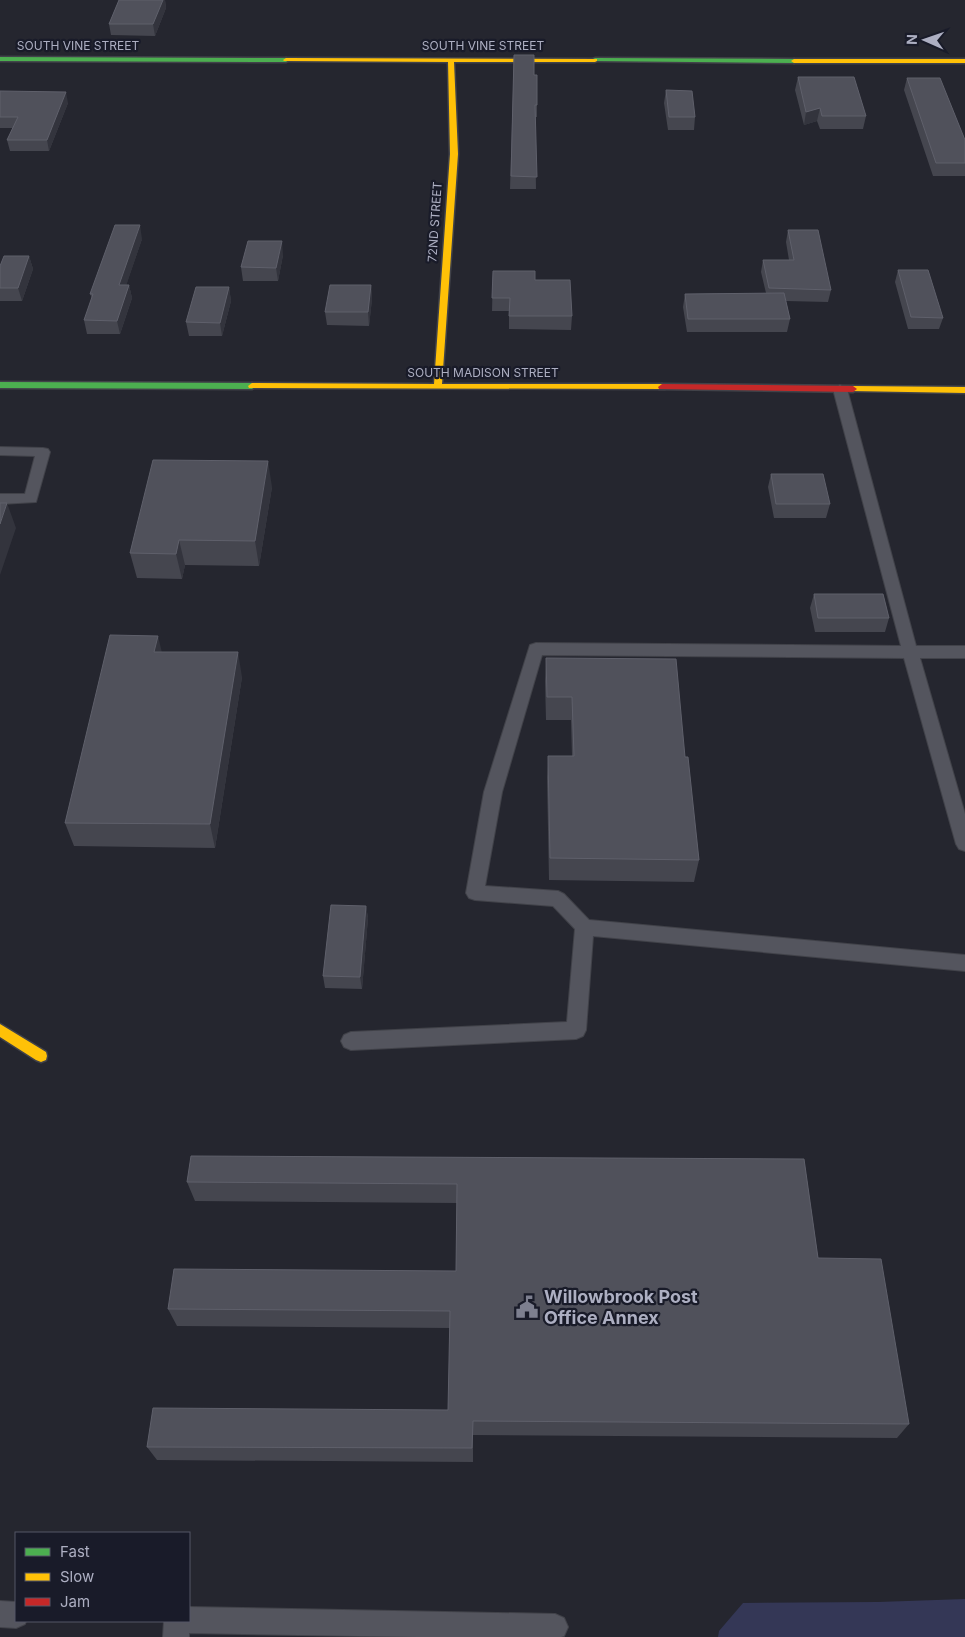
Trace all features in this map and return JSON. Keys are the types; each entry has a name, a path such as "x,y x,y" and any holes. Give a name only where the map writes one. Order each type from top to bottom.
{"street":[{"name":"SOUTH VINE STREET","path":"0,59 965,61"},
{"name":"72ND STREET","path":"438,386 454,154 451,60"},
{"name":"SOUTH MADISON STREET","path":"0,385 965,390"},
{"path":"0,1030 41,1056"}],"lane":[{"path":"840,389 910,652 965,844"},
{"path":"0,451 43,452 31,499 0,499"},
{"path":"965,652 536,649 493,792 476,893 558,899 584,927 965,963"},
{"path":"351,1041 576,1030 584,927"},
{"path":"0,1614 15,1615"},
{"path":"190,1620 555,1626"},
{"path":"176,1637 178,1622"}],"water":[{"path":"965,1599 965,1637 718,1637 719,1631 743,1603"}],"building":[{"path":"119,0 163,0 153,24 109,24"},
{"path":"514,55 534,55 534,75 537,75 537,105 535,105 537,177 511,176"},
{"path":"798,77 854,77 866,116 822,116 820,108 806,112"},
{"path":"907,78 940,78 965,140 965,163 936,163"},
{"path":"666,90 692,91 695,117 669,117"},
{"path":"0,91 66,92 47,140 7,140 18,117 0,117"},
{"path":"115,225 140,225 119,285 129,285 117,321 84,320 93,294 90,294"},
{"path":"788,230 818,230 831,290 769,288 763,260 794,260"},
{"path":"248,241 282,241 276,268 241,267"},
{"path":"4,256 29,256 18,288 0,288 0,266"},
{"path":"898,270 928,270 943,318 911,317"},
{"path":"493,271 535,271 535,280 570,280 572,316 509,316 510,298 492,298"},
{"path":"330,285 371,285 368,312 325,312"},
{"path":"196,287 229,287 220,323 186,322"},
{"path":"784,293 790,319 688,319 685,294"},
{"path":"153,460 268,461 255,541 179,540 176,554 130,553"},
{"path":"771,474 823,474 830,504 776,504"},
{"path":"0,503 7,503 0,524"},
{"path":"814,594 883,594 889,618 818,618"},
{"path":"110,635 158,636 154,652 238,652 210,824 65,823"},
{"path":"546,658 676,659 685,757 688,757 699,860 550,858 548,756 574,756 572,697 547,697"},
{"path":"331,905 366,906 360,977 323,976"},
{"name":"Willowbrook Post Office Annex","path":"191,1156 804,1159 818,1258 881,1259 909,1424 473,1421 472,1448 147,1447 153,1408 448,1410 450,1311 168,1309 174,1269 456,1271 457,1184 187,1182"}],"traffic: fast":[{"path":"0,59 286,60"},
{"path":"595,60 794,61"},
{"path":"0,385 252,386"}],"traffic: slow":[{"path":"286,60 595,60"},
{"path":"438,386 454,154 451,60"},
{"path":"794,61 965,61"},
{"path":"252,386 662,387"},
{"path":"853,389 965,390"},
{"path":"0,1030 41,1056"}],"traffic: jam":[{"path":"662,387 853,389"}],"place":[{"name":"Willowbrook Post Office Annex","path":"527,1307"}]}
